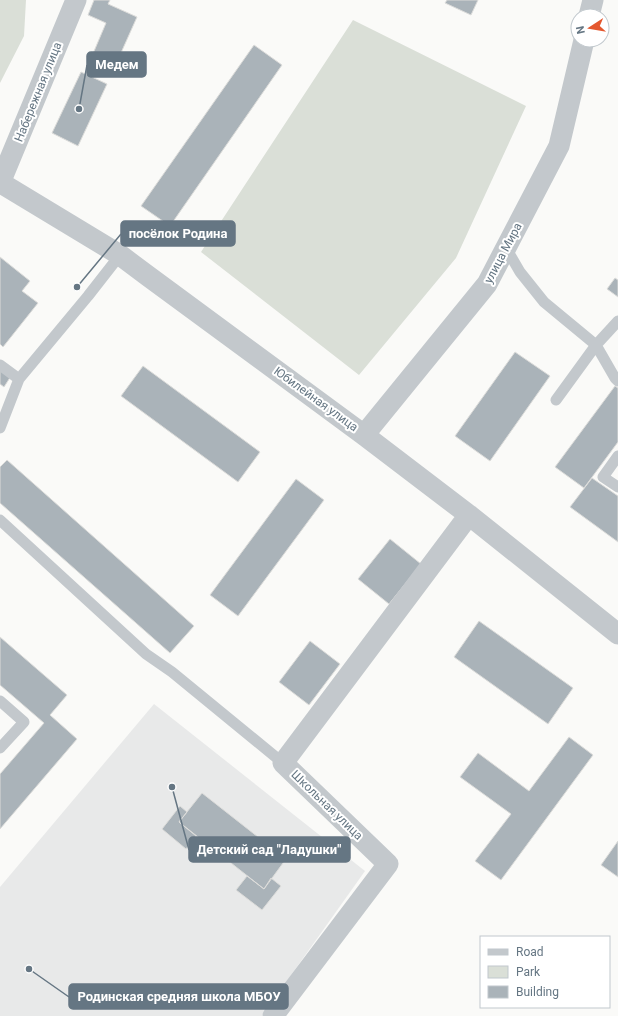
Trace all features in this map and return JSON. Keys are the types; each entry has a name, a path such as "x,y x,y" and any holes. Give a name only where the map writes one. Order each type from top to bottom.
{"street":[{"name":"Набережная улица","path":"0,183 76,0"},
{"name":"улица Мира","path":"364,435 487,284 559,146 582,48"},
{"name":"Юбилейная улица","path":"0,183 120,255 364,435 469,515 618,634"},
{"name":"Школьная улица","path":"273,1016 388,864 283,763 469,515"}],"lane":[{"path":"506,248 520,272 544,302 596,344 618,381"},
{"path":"0,428 20,379 120,255"},
{"path":"556,400 596,344 618,321"},
{"path":"0,365 20,379"},
{"path":"618,456 604,477 618,487"},
{"path":"0,520 146,654 172,672 283,763"},
{"path":"0,701 24,722 0,748"}],"shaded area":[{"path":"154,704 365,871 262,1016 0,1016 0,887"}],"green space":[{"path":"0,0 26,0 24,36 0,83"},
{"path":"353,20 526,106 456,258 359,375 201,252"}],"building":[{"path":"94,0 110,0 108,4 137,17 112,73 89,63 106,23 88,15"},
{"path":"447,0 478,0 471,15 445,3"},
{"path":"254,45 282,65 170,226 141,206"},
{"path":"81,72 107,84 78,146 52,133"},
{"path":"0,257 30,281 22,291 38,303 3,347 0,344"},
{"path":"615,278 618,280 618,297 607,289"},
{"path":"515,352 550,376 490,461 455,436"},
{"path":"143,366 260,452 238,482 121,396"},
{"path":"0,368 11,376 4,387 0,384"},
{"path":"615,386 618,388 618,442 584,488 555,467"},
{"path":"7,460 194,626 170,653 0,503 0,467"},
{"path":"592,478 618,496 618,542 570,507"},
{"path":"296,479 324,500 238,616 210,595"},
{"path":"390,539 421,564 389,604 358,579"},
{"path":"479,621 573,688 548,724 454,657"},
{"path":"0,637 67,695 50,715 77,739 0,829 0,774 44,723 0,685"},
{"path":"310,641 340,664 309,705 279,682"},
{"path":"569,737 593,755 501,880 475,861 511,814 460,777 478,753 529,791"},
{"path":"202,793 286,859 264,889 179,822"},
{"path":"180,806 187,812 179,822 196,836 186,849 162,829"},
{"path":"618,841 618,877 601,865"},
{"path":"247,876 264,889 271,878 281,886 262,910 236,890"}],"place":[{"name":"Медем","path":"79,109"},
{"name":"посёлок Родина","path":"77,287"},
{"name":"Детский сад \"Ладушки\"","path":"172,787"},
{"name":"Родинская средняя школа МБОУ","path":"29,969"}]}
